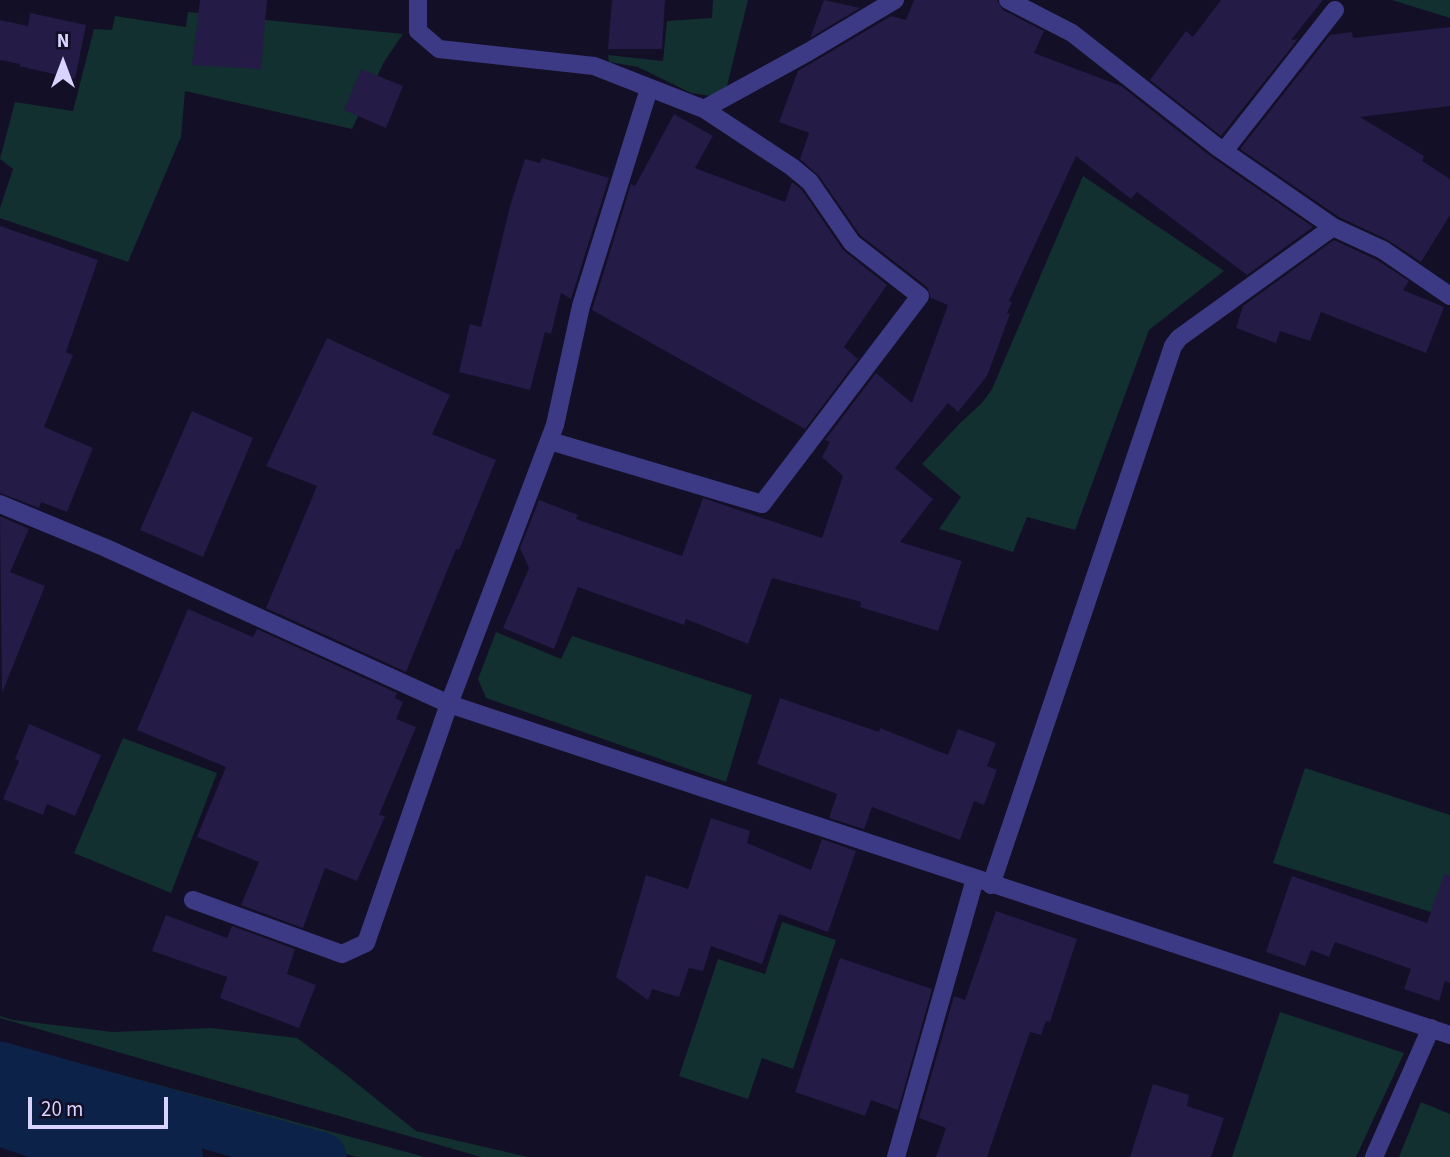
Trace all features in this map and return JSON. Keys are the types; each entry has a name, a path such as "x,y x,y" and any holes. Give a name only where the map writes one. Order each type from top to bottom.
{"street":[{"path":"418,0 418,31 439,49 594,66 704,109 792,167 810,182 852,243 920,296 762,505 550,441"},
{"path":"704,109 895,0"},
{"path":"1008,0 1072,33 1224,151 1332,227 1383,250 1450,296"},
{"path":"1224,151 1335,10"},
{"path":"193,901 342,954 366,943 449,704 550,441 580,306 649,89"},
{"path":"895,1157 983,882 1173,346 1179,338 1332,227"},
{"path":"0,504 107,548 449,704 1450,1035"},
{"path":"1374,1157 1431,1028"}],"green space":[{"path":"713,0 748,0 726,90 711,96 691,93 638,67 609,62 608,55 663,61 667,21 712,18"},
{"path":"1392,0 1450,0 1450,18"},
{"path":"188,12 403,34 384,62 352,129 185,91 181,137 128,262 0,218 0,208 13,169 0,159 15,102 73,111 94,29 112,30 115,16 186,27"},
{"path":"1083,176 1224,271 1149,330 1075,530 1027,517 1013,552 939,529 961,497 922,464 982,403 992,389"},
{"path":"496,632 561,659 572,636 752,695 726,782 486,698 478,679"},
{"path":"123,738 217,773 171,893 74,853"},
{"path":"1305,768 1450,815 1450,918 1273,863"},
{"path":"782,922 836,940 793,1069 762,1058 748,1099 679,1076 718,959 765,974"},
{"path":"1280,1012 1404,1053 1356,1157 1232,1157"},
{"path":"0,1018 13,1020 113,1032 211,1028 297,1038 416,1131 528,1157 481,1157"},
{"path":"0,1042 425,1157 357,1157 0,1060"},
{"path":"1421,1102 1450,1114 1450,1157 1399,1157"}],"building":[{"path":"200,0 267,0 261,69 192,65"},
{"path":"612,0 665,0 662,49 608,49"},
{"path":"824,0 860,8 810,38"},
{"path":"914,0 997,0 1003,10 1044,31 1034,53 1121,86 1209,155 1313,227 1247,275 1137,192 1131,199 1076,156 1009,301 1012,302 1007,313 1010,314 987,376 958,412 948,403 895,468 933,499 900,542 962,561 938,631 860,607 861,602 772,578 748,644 686,619 684,625 578,587 554,649 503,628 529,568 520,548 539,500 578,515 576,519 682,556 703,498 822,538 843,476 822,457 830,442 825,440 876,373 912,403 948,305 931,298 927,287 860,235 819,176 800,159 809,133 779,122 798,71 891,16 906,20"},
{"path":"1221,0 1323,0 1291,40 1298,39 1221,136 1150,80 1186,31 1193,37"},
{"path":"30,13 86,25 75,79 0,60 0,20 28,26"},
{"path":"1450,27 1450,106 1360,117 1424,156 1422,161 1450,179 1450,215 1421,262 1388,240 1339,217 1240,149 1330,35 1352,32 1353,38"},
{"path":"361,69 403,86 386,128 344,110"},
{"path":"674,114 713,136 695,168 785,202 792,182 802,190 843,250 887,285 844,347 858,359 805,429 592,310 631,184 635,186"},
{"path":"542,158 609,178 571,299 561,293 551,334 545,332 530,390 459,372 470,324 481,327 510,206 525,159 540,163"},
{"path":"0,226 98,260 66,352 73,355 44,427 93,448 67,512 41,502 39,508 0,493"},
{"path":"1334,240 1377,260 1409,281 1403,290 1444,307 1426,353 1321,312 1310,341 1280,331 1276,343 1236,328 1243,306"},
{"path":"327,338 450,395 432,434 496,460 406,672 266,608 317,486 266,466"},
{"path":"192,411 253,438 203,557 140,530"},
{"path":"0,516 29,529 10,572 45,586 2,693"},
{"path":"188,609 253,637 257,629 397,693 395,698 403,702 396,719 416,727 379,815 385,816 357,881 325,868 303,928 241,905 259,862 197,837 226,767 137,730"},
{"path":"780,698 879,732 880,728 948,755 958,729 996,743 987,766 997,770 984,805 974,801 960,840 872,807 864,829 829,818 837,794 757,764"},
{"path":"29,724 101,755 75,816 47,804 43,815 3,799 19,761 15,759"},
{"path":"711,818 750,831 747,843 811,870 822,839 856,851 828,932 779,914 762,964 711,946 703,971 689,968 679,997 652,989 648,1000 616,977 646,875 688,889"},
{"path":"1444,874 1450,875 1450,983 1445,981 1439,1001 1404,989 1411,969 1335,942 1329,957 1311,950 1305,966 1266,952 1292,876 1427,923"},
{"path":"996,911 1077,939 1050,1022 1046,1021 1041,1035 1030,1032 987,1157 936,1157 946,1128 919,1118 954,996 965,1000"},
{"path":"166,915 227,938 232,926 295,949 287,974 316,985 299,1028 220,998 227,977 152,951"},
{"path":"840,958 932,989 898,1110 871,1100 865,1116 795,1092"},
{"path":"1153,1084 1189,1095 1187,1106 1224,1118 1211,1157 1130,1157"}],"waterway":[{"path":"0,1066 322,1157"},
{"path":"0,1103 161,1157"}]}
